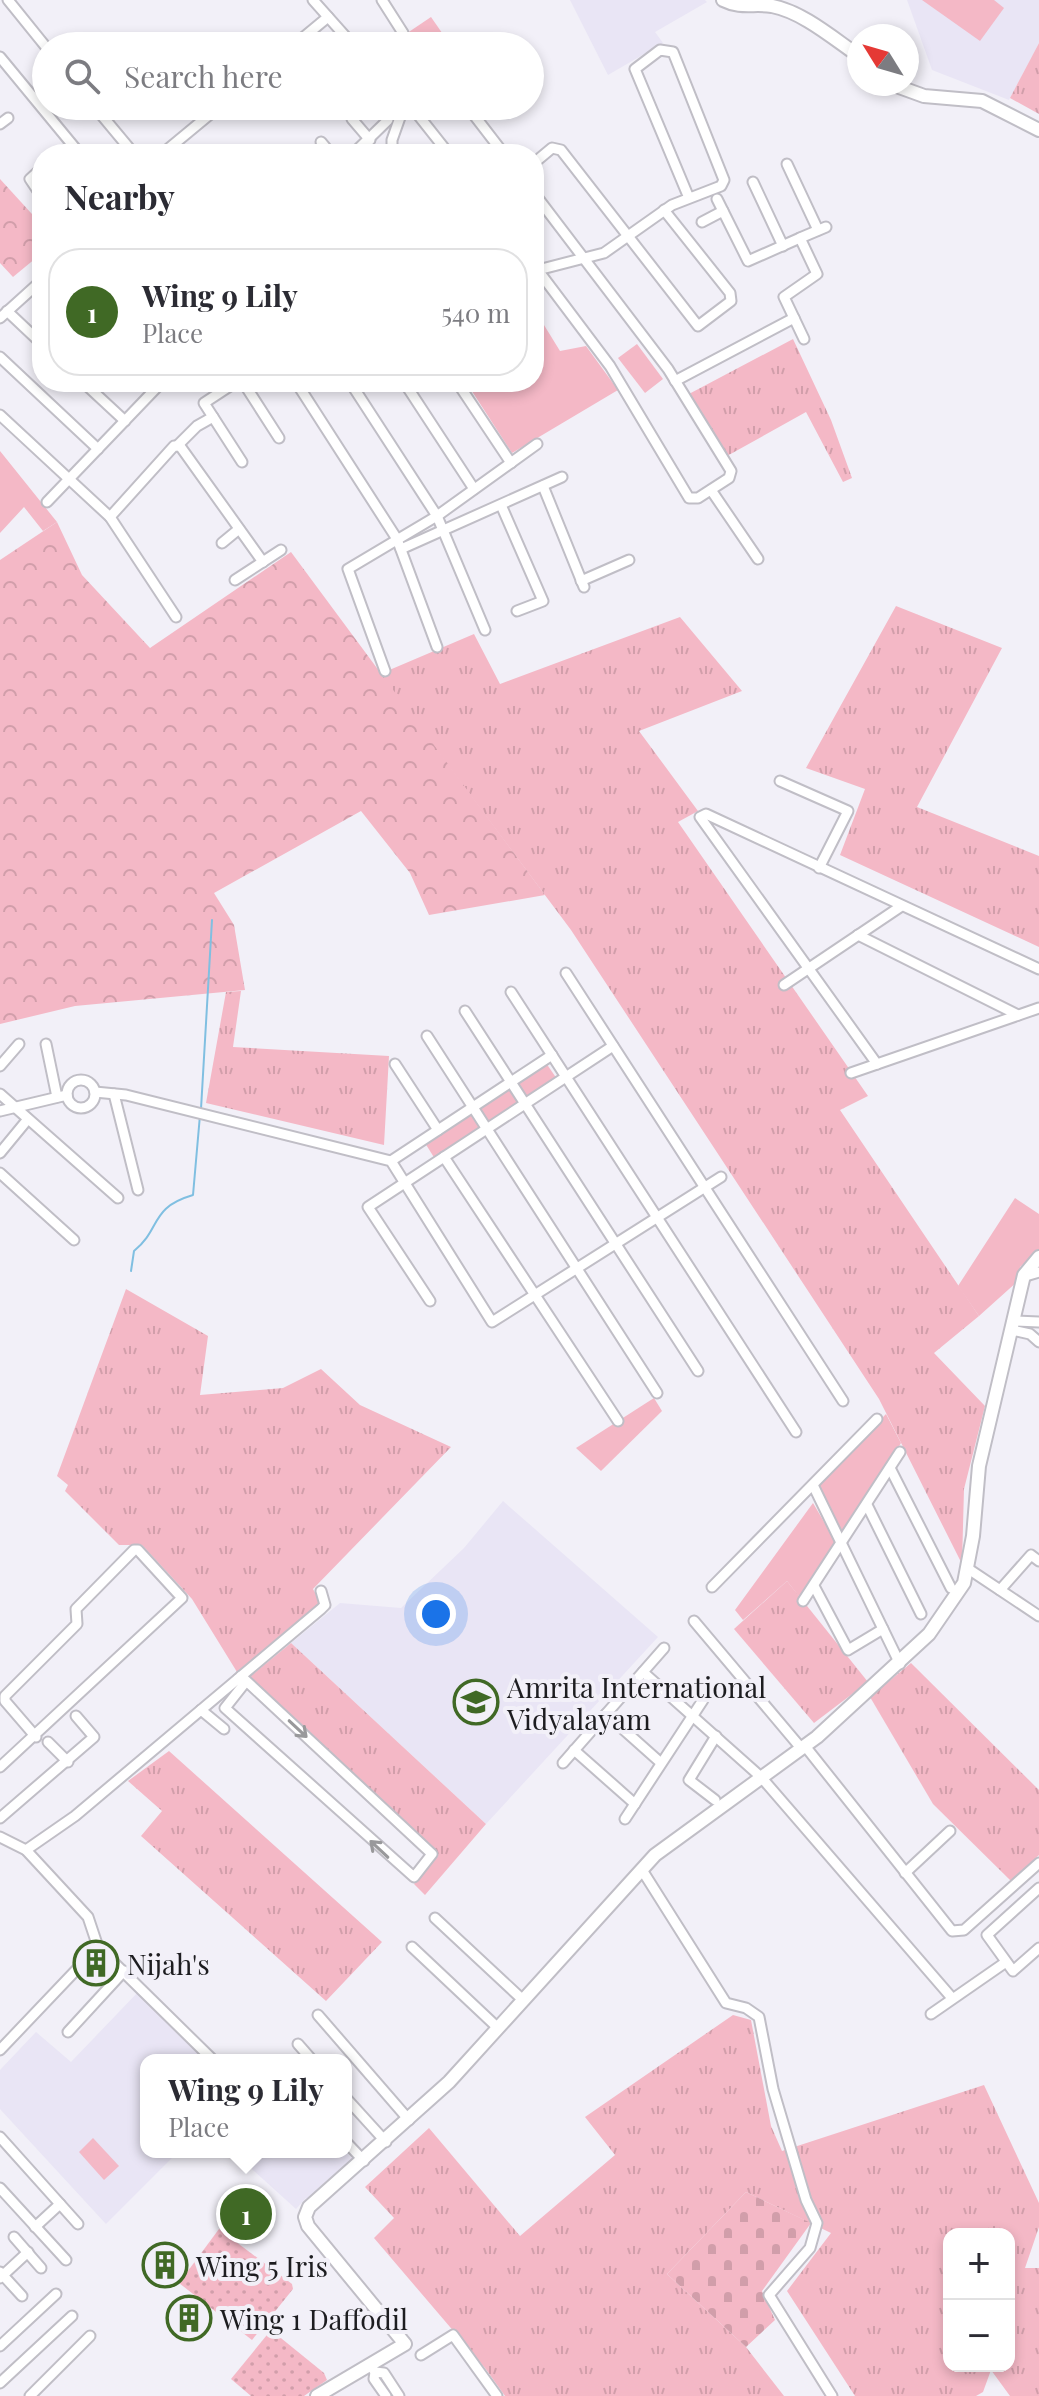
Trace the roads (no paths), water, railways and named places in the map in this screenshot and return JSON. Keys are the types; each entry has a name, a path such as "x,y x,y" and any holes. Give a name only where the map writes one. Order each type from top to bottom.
{"street":[{"path":"8,0 34,32"},
{"path":"313,0 341,32"},
{"path":"382,0 402,32"},
{"path":"728,2 772,6 806,21 847,48"},
{"path":"310,32 328,17"},
{"path":"544,267 604,253 664,210 721,186 724,173 673,52 660,50 635,69 689,198"},
{"path":"0,57 32,96"},
{"path":"919,94 982,101 1039,130"},
{"path":"52,120 71,144"},
{"path":"106,120 126,144"},
{"path":"174,144 203,120"},
{"path":"353,120 370,140"},
{"path":"365,144 388,120"},
{"path":"392,144 399,120"},
{"path":"422,120 441,144"},
{"path":"478,120 496,144"},
{"path":"544,155 552,148 561,150 698,326 731,301 730,293 664,210"},
{"path":"717,199 748,261 822,228 787,164"},
{"path":"753,182 783,246"},
{"path":"544,206 675,381 731,471 729,478 698,498 689,498 610,366 544,281"},
{"path":"702,222 723,211"},
{"path":"800,238 817,274 784,297 804,339"},
{"path":"32,289 3,315 32,337"},
{"path":"675,381 794,318"},
{"path":"0,357 32,387"},
{"path":"37,392 98,449"},
{"path":"94,392 125,421"},
{"path":"47,502 153,392"},
{"path":"221,392 204,403 242,462"},
{"path":"249,392 279,438"},
{"path":"302,392 399,544 437,647"},
{"path":"356,392 437,516 485,630"},
{"path":"411,392 474,489"},
{"path":"464,392 511,463"},
{"path":"0,415 110,517 176,617"},
{"path":"110,517 197,426 213,417"},
{"path":"399,544 537,444"},
{"path":"177,446 263,562"},
{"path":"385,671 348,569 399,544 443,530 562,477"},
{"path":"543,486 582,584 629,560"},
{"path":"711,490 758,559"},
{"path":"501,505 543,601 517,611"},
{"path":"222,543 239,529"},
{"path":"235,580 281,550"},
{"path":"780,781 848,811 819,868"},
{"path":"877,1064 700,817 706,814 900,907 1039,969"},
{"path":"784,985 900,907"},
{"path":"858,935 1018,1015"},
{"path":"566,973 843,1401"},
{"path":"511,992 796,1432"},
{"path":"851,1073 1039,1008"},
{"path":"465,1011 698,1371"},
{"path":"427,1036 657,1393"},
{"path":"0,1066 19,1044"},
{"path":"0,1111 62,1096 79,1080 91,1084 95,1092 93,1102 84,1108 72,1106 62,1096 46,1044"},
{"path":"430,1301 368,1207 613,1046"},
{"path":"391,1161 552,1055"},
{"path":"395,1064 438,1130"},
{"path":"95,1092 391,1161 492,1322 721,1177"},
{"path":"0,1094 118,1198"},
{"path":"114,1094 138,1190"},
{"path":"0,1153 28,1119"},
{"path":"444,1157 618,1421"},
{"path":"0,1173 74,1240"},
{"path":"317,2396 373,2368 405,2344 308,2226 305,2217 309,2207 409,2120 662,1849 803,1747 900,1664 929,1634 964,1583 979,1466 1026,1269 1039,1257"},
{"path":"1013,1326 1039,1322"},
{"path":"1013,1326 1039,1342"},
{"path":"712,1587 877,1419"},
{"path":"803,1601 900,1452"},
{"path":"890,1468 951,1588"},
{"path":"813,1485 900,1664"},
{"path":"867,1505 921,1614"},
{"path":"0,1767 36,1737 182,1598 138,1550 132,1551 76,1609 77,1624 5,1696 36,1737"},
{"path":"1000,1590 1031,1555 1039,1560"},
{"path":"967,1568 1039,1616"},
{"path":"814,1586 848,1650 883,1629"},
{"path":"26,1850 75,1816 201,1710 242,1680 321,1609 325,1603 321,1591"},
{"path":"694,1621 803,1747 947,1927 957,1933 1039,1863"},
{"path":"563,1763 664,1648"},
{"path":"643,1672 761,1777 952,1998"},
{"path":"242,1680 432,1854 414,1877 225,1708 242,1680"},
{"path":"625,1819 703,1700"},
{"path":"201,1710 224,1729"},
{"path":"606,1714 661,1763"},
{"path":"0,1818 94,1737 76,1716"},
{"path":"715,1800 689,1780 716,1736"},
{"path":"48,1742 68,1762"},
{"path":"574,1750 635,1804"},
{"path":"905,1873 950,1831"},
{"path":"0,1837 26,1850 88,1917 98,1947 207,2054"},
{"path":"642,1870 726,2003 753,2011 760,2020 773,2089 806,2200 817,2223 810,2248 769,2295 832,2396"},
{"path":"1039,1888 987,1933 1015,1971 1039,1948"},
{"path":"435,1918 523,2000"},
{"path":"0,2050 98,1947"},
{"path":"412,1947 498,2028"},
{"path":"931,2014 1006,1962"},
{"path":"68,2032 124,1971"},
{"path":"318,2015 352,2054"},
{"path":"298,2044 307,2054"},
{"path":"352,2054 409,2120"},
{"path":"352,2105 386,2142"},
{"path":"0,2137 78,2224"},
{"path":"352,2148 364,2161"},
{"path":"0,2188 66,2260"},
{"path":"35,2227 60,2204"},
{"path":"14,2237 41,2268"},
{"path":"22,2296 1,2275 28,2252"},
{"path":"0,2346 56,2294"},
{"path":"0,2383 72,2316"},
{"path":"421,2355 453,2335 497,2396"},
{"path":"30,2396 90,2336"},
{"path":"373,2368 374,2379 386,2396"},
{"path":"373,2368 384,2373 399,2396"}],"waterway":[{"path":"201,1109 212,920"},
{"path":"131,1271 134,1251 143,1243 162,1212 193,1195 200,1115"}],"place":[{"name":"Amrita International Vidyalayam","path":"476,1702"},
{"name":"Nijah's","path":"96,1963"},
{"name":"Wing 9 Lily","path":"246,2214"},
{"name":"Wing 5 Iris","path":"165,2265"},
{"name":"Wing 1 Daffodil","path":"189,2318"}]}
